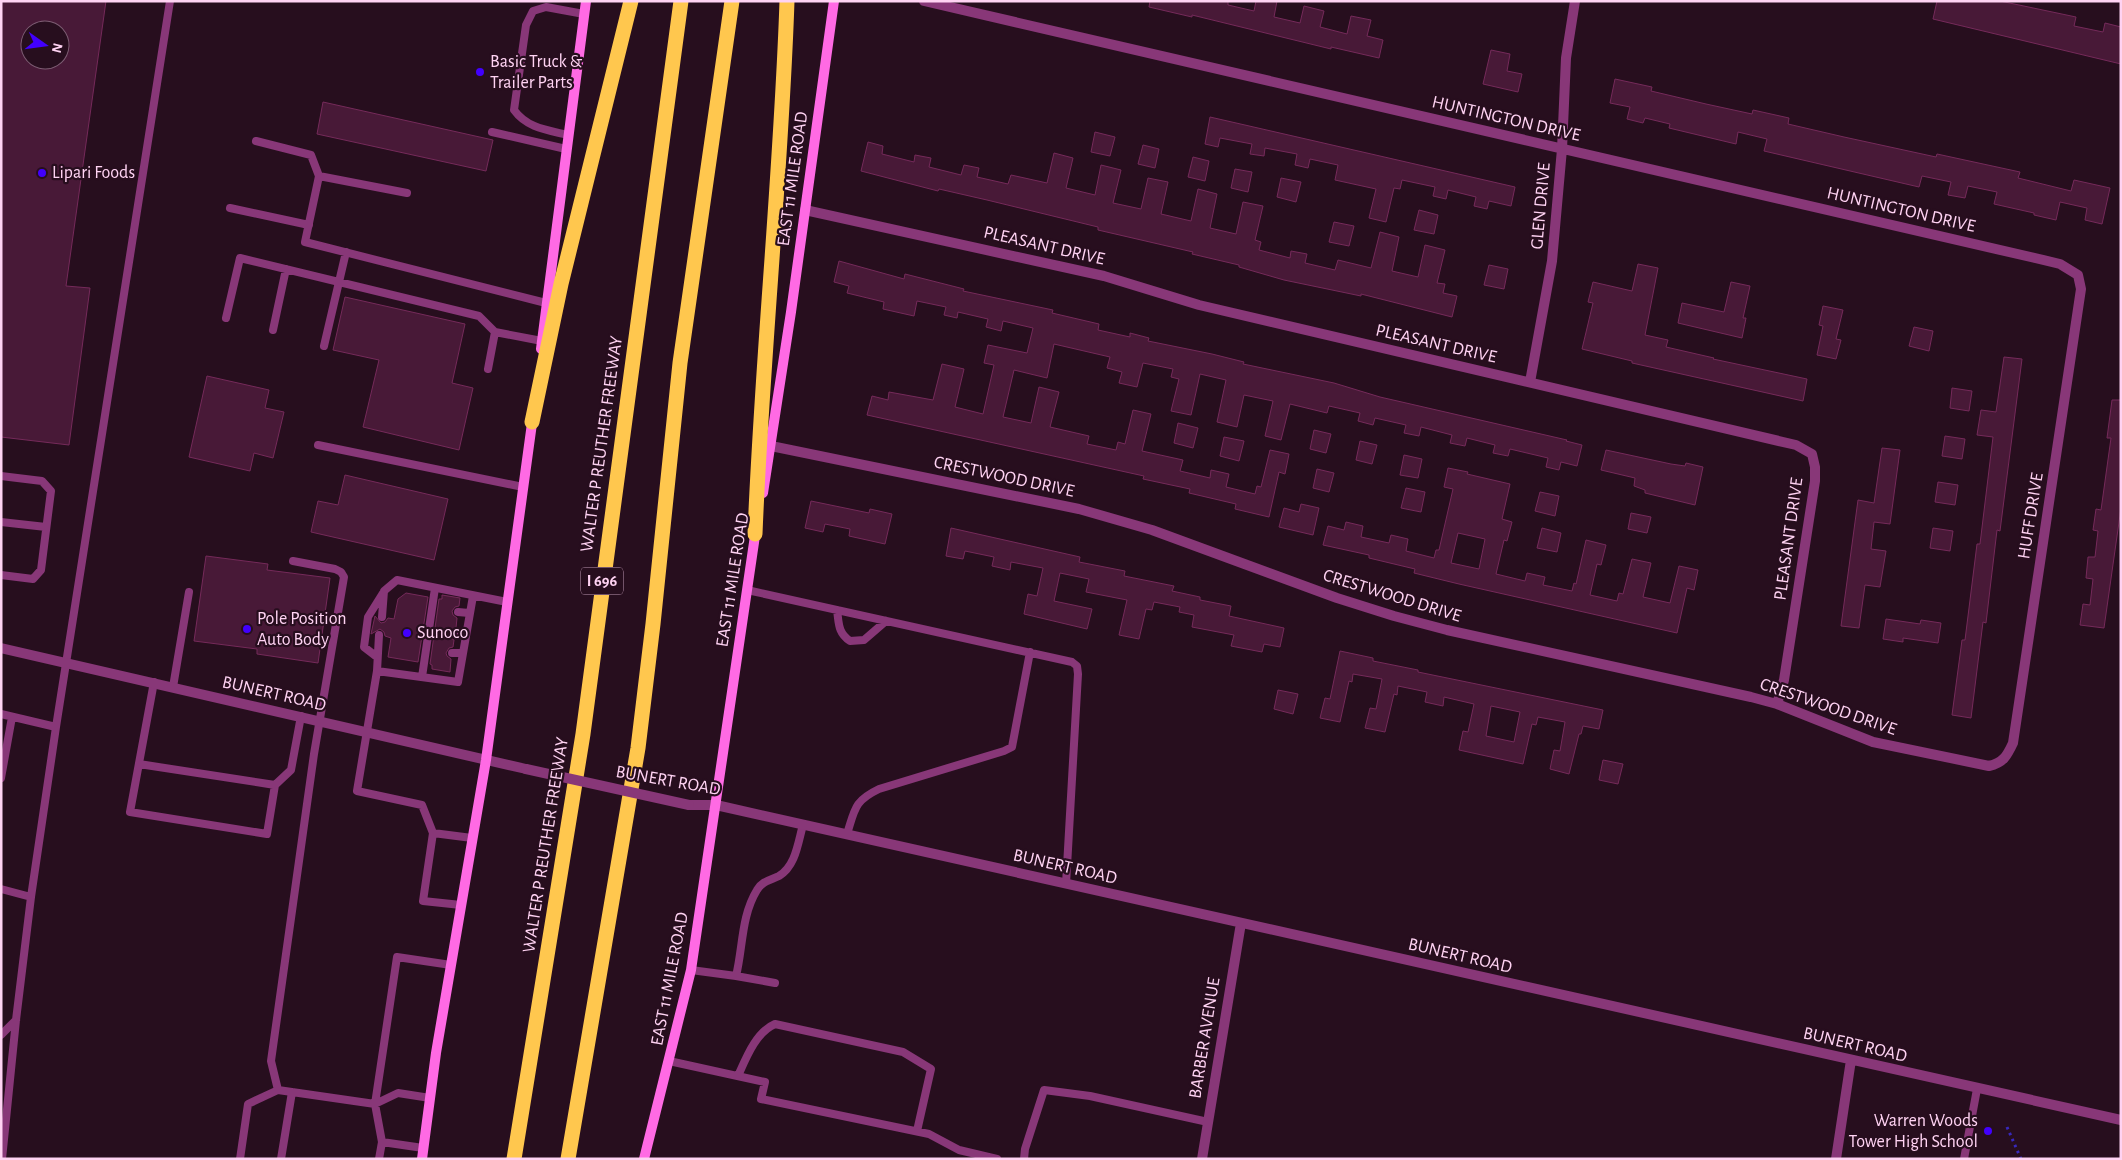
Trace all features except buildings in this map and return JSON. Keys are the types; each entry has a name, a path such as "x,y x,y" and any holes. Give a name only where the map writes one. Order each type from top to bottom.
{"highway":[{"path":"532,422 560,284 631,1"},
{"name":"WALTER P REUTHER FREEWAY","path":"514,1159 583,734 681,1"},
{"path":"568,1159 638,748 680,363 732,1"},
{"path":"755,534 759,437 783,114 787,1"}],"main road":[{"path":"422,1159 451,965 486,760 586,1"},
{"name":"EAST 11 MILE ROAD","path":"644,1159 691,970 755,534 772,446 834,1"}],"street":[{"name":"HUNTINGTON DRIVE","path":"924,1 2060,264 2078,275"},
{"name":"GLEN DRIVE","path":"1530,382 1552,261 1562,149 1566,58 1575,1"},
{"name":"PLEASANT DRIVE","path":"805,210 1104,276 1199,305 1796,445 1812,454 1815,467 1815,481 1784,680 1778,704"},
{"name":"HUFF DRIVE","path":"2004,760 2013,743 2016,729 2079,308 2081,289 2078,275"},
{"name":"CRESTWOOD DRIVE","path":"772,446 1079,509 1152,530 1337,598 1394,616 1447,630 1778,704 1873,742 1974,764 1989,766 2004,760"},
{"name":"BUNERT ROAD","path":"1,648 526,769 689,805 716,805 803,824 2121,1120"},
{"name":"BARBER AVENUE","path":"1202,1159 1241,923"},
{"path":"1836,1159 1851,1060"}],"lane":[{"path":"2,1159 31,897 170,1"},
{"path":"568,135 530,126 514,110 526,25 533,11 546,7 584,14"},
{"path":"492,132 566,149"},
{"path":"256,141 311,155 319,176 305,242 546,303"},
{"path":"319,176 407,193"},
{"path":"230,208 309,225"},
{"path":"324,346 346,252"},
{"path":"226,318 240,258 479,316 496,332 542,341"},
{"path":"273,330 286,269"},
{"path":"488,369 496,332"},
{"path":"318,445 523,487"},
{"path":"1,476 42,482 51,491 41,570 32,579 1,575"},
{"path":"1,522 46,528"},
{"path":"278,1090 271,1061 320,721 344,578 341,572 335,569 293,561"},
{"path":"377,657 364,646 368,617 384,591 397,580 507,602"},
{"path":"422,677 430,651 433,632 436,608 435,588"},
{"path":"747,590 1030,652 1072,662 1077,666 1066,884"},
{"path":"382,617 384,591"},
{"path":"173,687 189,592"},
{"path":"377,671 458,682 473,596"},
{"path":"837,610 839,629 843,636 850,641 864,640 886,621"},
{"path":"458,612 470,613"},
{"path":"455,634 466,636"},
{"path":"379,636 377,671 357,791 422,805 432,833 423,901 461,905"},
{"path":"847,834 856,806 868,794 887,786 1012,747 1030,652"},
{"path":"452,653 463,653"},
{"path":"154,682 130,812 267,834 275,785 291,770 301,716"},
{"path":"1,714 56,727"},
{"path":"2,772 12,717"},
{"path":"139,764 275,785"},
{"path":"736,976 747,908 758,888 787,870 794,859 803,824"},
{"path":"432,833 472,838"},
{"path":"1,890 31,897"},
{"path":"379,1159 382,1142 375,1104 397,957 451,965"},
{"path":"691,970 775,984"},
{"path":"1,1035 16,1020"},
{"path":"738,1076 756,1042 767,1029 775,1024 903,1052 931,1069 917,1131"},
{"path":"669,1061 765,1082 761,1099 929,1134 959,1150 997,1159"},
{"path":"1964,1159 1977,1089"},
{"path":"240,1159 248,1104 278,1090 375,1104 398,1093 430,1098"},
{"path":"1024,1159 1025,1149 1044,1090 1090,1096 1208,1122"},
{"path":"281,1159 292,1092"},
{"path":"382,1142 423,1148"}],"path":[{"path":"2007,1126 2021,1159"}],"place":[{"name":"Basic Truck & Trailer Parts","path":"480,72"},
{"name":"Lipari Foods","path":"42,173"},
{"name":"Pole Position Auto Body","path":"247,629"},
{"name":"Sunoco","path":"407,633"},
{"name":"Warren Woods Tower High School","path":"1988,1131"}]}
